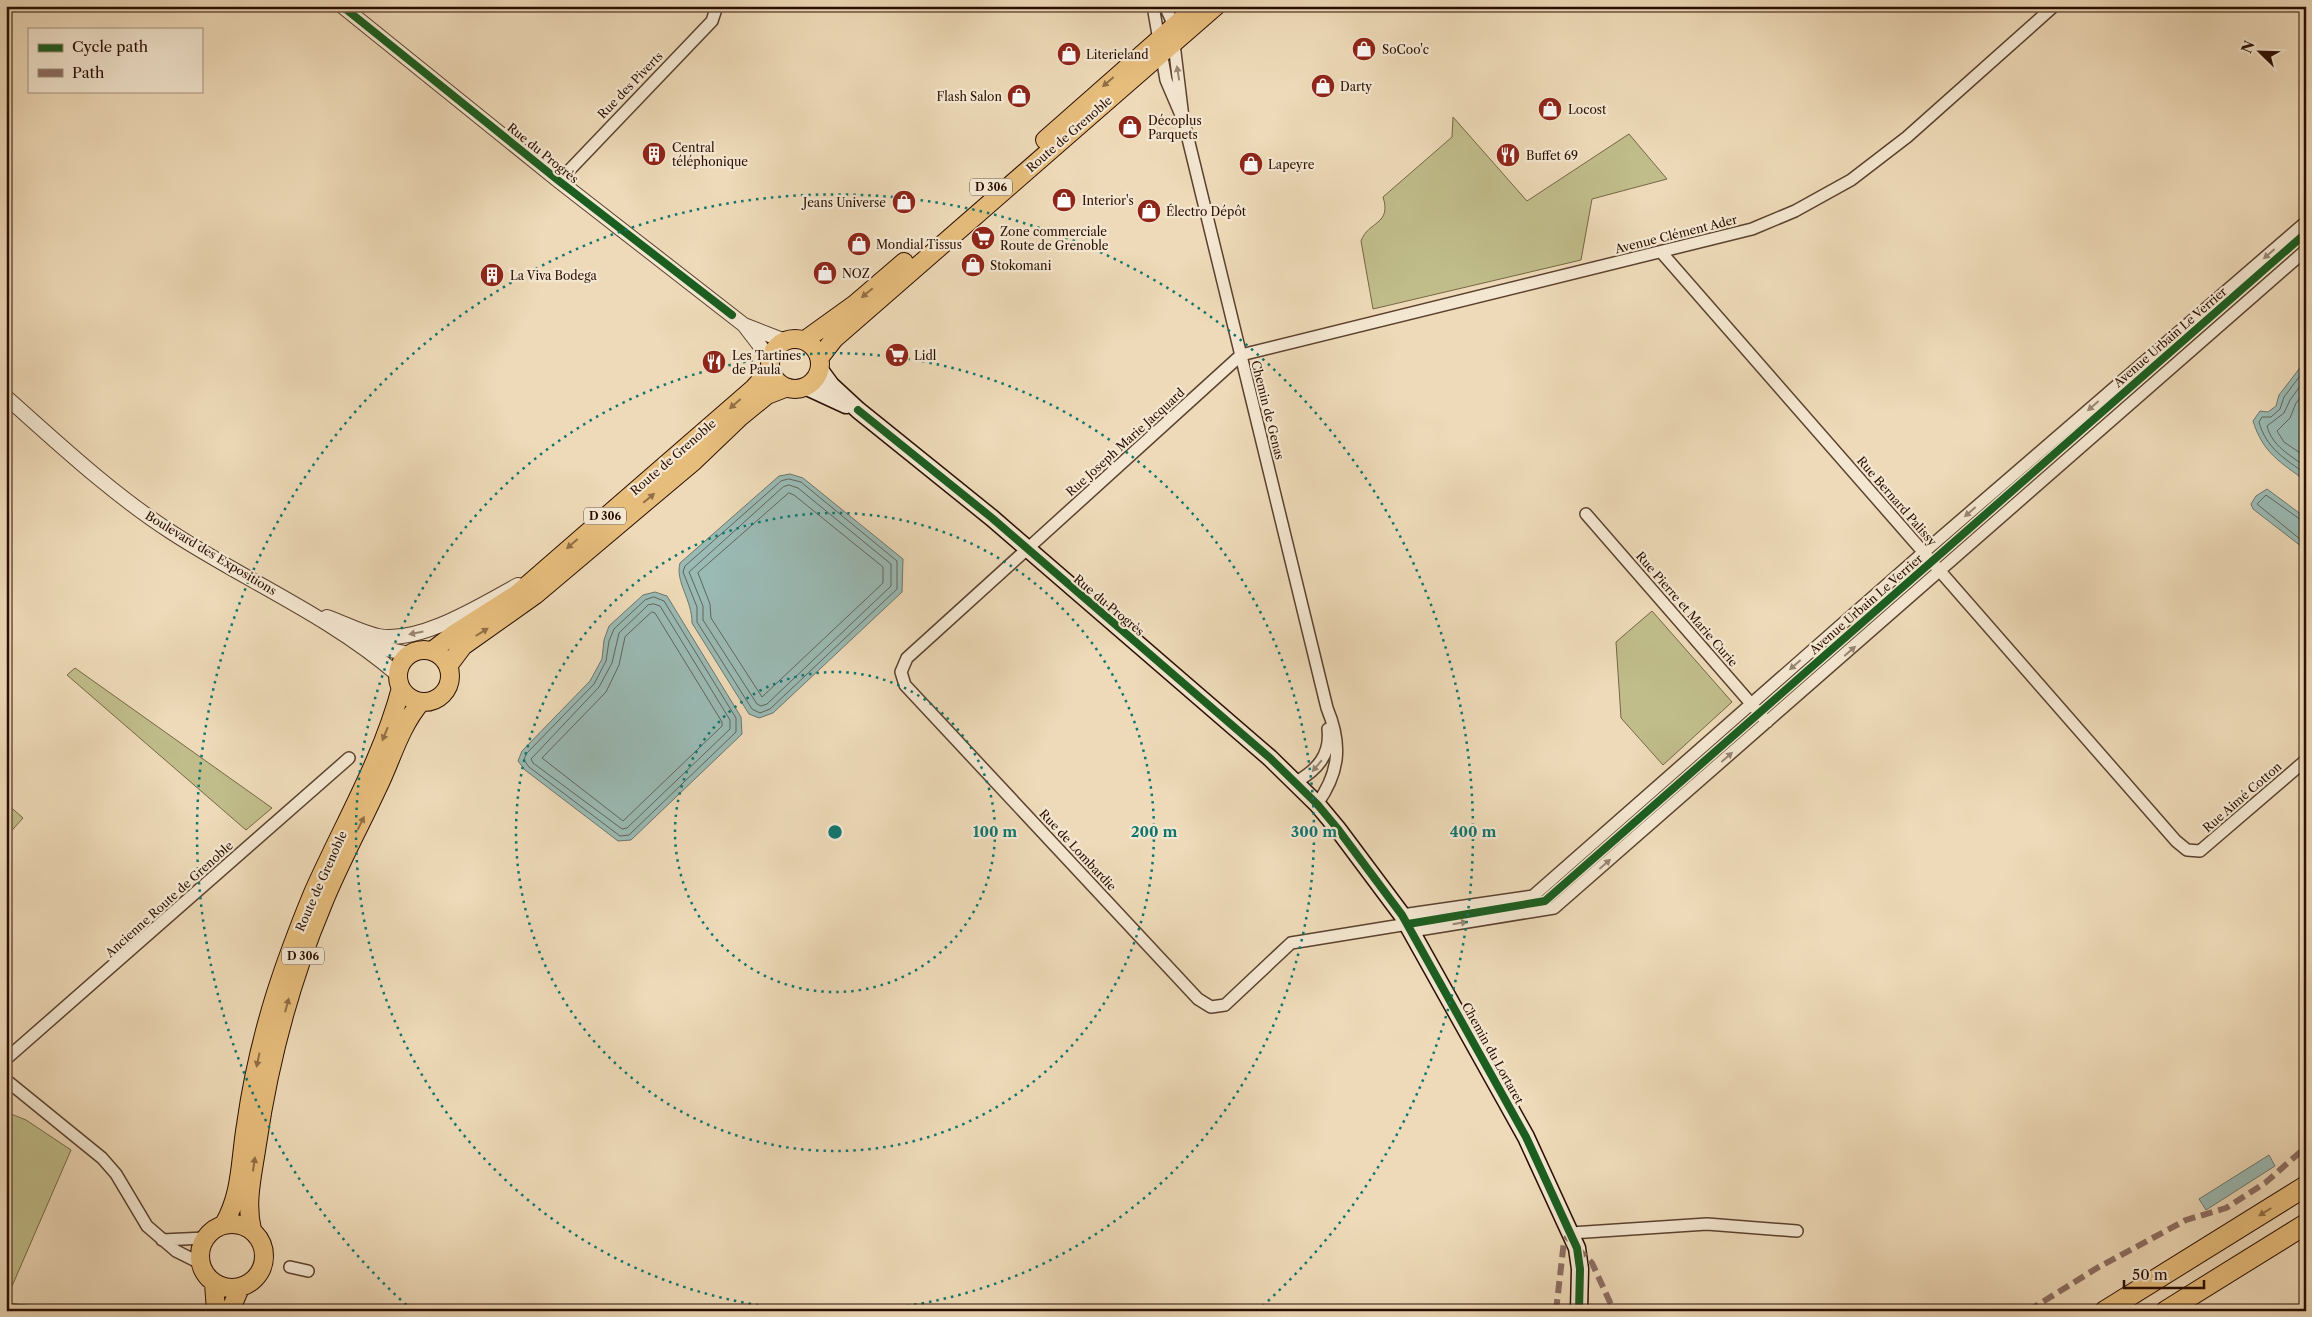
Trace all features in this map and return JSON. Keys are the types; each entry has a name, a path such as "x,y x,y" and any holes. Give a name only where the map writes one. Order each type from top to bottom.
{"highway":[{"path":"2105,1311 2306,1186"},
{"path":"2166,1311 2306,1224"}],"main road":[{"name":"Route de Grenoble","path":"805,340 824,328 877,285 1166,42 1210,8"},
{"name":"Route de Grenoble","path":"820,363 834,339 1166,42"},
{"path":"792,339 805,340 816,350 820,363 813,382 807,387 800,389 785,388 778,383 770,364 773,351 785,341 792,339"},
{"name":"Rue du Progrès","path":"820,363 830,385 858,410 992,518 1296,782 1337,828"},
{"name":"Route de Grenoble","path":"432,651 454,634 517,594 538,573 754,388 770,364"},
{"name":"Rue du Progrès","path":"807,387 858,410"},
{"name":"Route de Grenoble","path":"448,666 463,646 535,595 694,460 767,395 785,388"},
{"path":"424,650 432,651 439,655 448,666 450,674 447,688 436,699 421,702 406,694 400,681 402,664 410,654 424,650"},
{"name":"Route de Grenoble","path":"224,1224 239,1191 245,1126 252,1087 261,1046 286,964 314,892 372,772 400,681"},
{"name":"Route de Grenoble","path":"252,1230 250,1194 266,1090 274,1050 296,974 322,905 383,778 398,738 410,716 421,702"},
{"name":"Chemin du Lortaret","path":"1337,828 1407,923 1526,1136 1577,1248 1580,1269 1579,1311"},
{"path":"224,1224 244,1225 252,1230 262,1242 264,1250 264,1266 255,1280 240,1288 222,1287 214,1283 208,1278 200,1263 202,1245 206,1238 217,1227 224,1224"},
{"path":"214,1283 216,1311"},
{"path":"230,1311 240,1288"}],"street":[{"name":"Rue du Progrès","path":"342,6 559,181 744,325 785,341"},
{"name":"Rue des Piverts","path":"559,181 712,21 717,6"},
{"name":"Chemin de Genas","path":"1153,6 1166,42 1327,708 1334,725 1337,756 1332,779 1317,804"},
{"name":"Chemin de Genas","path":"1165,6 1166,80 1174,103 1183,118"},
{"name":"Avenue Clément Ader","path":"1241,355 1752,229 1795,211 1851,180 1906,136 2054,6"},
{"name":"Avenue Urbain Le Verrier","path":"1407,923 1533,896 1924,552 2306,222"},
{"name":"Avenue Urbain Le Verrier","path":"1407,923 1554,908 2306,250"},
{"name":"Rue Bernard Palissy","path":"1661,252 2176,841 2187,850 2194,852"},
{"name":"Rue du Progrès","path":"744,325 770,364"},
{"name":"Rue Joseph Marie Jacquard","path":"1027,549 1241,355"},
{"name":"Boulevard des Expositions","path":"6,397 96,476 135,507 172,532 303,608 372,652 400,681"},
{"name":"Rue Pierre et Marie Curie","path":"1586,514 1767,722"},
{"name":"Rue de Lombardie","path":"1027,549 907,658 901,672 905,685 1198,999 1211,1007 1225,1005 1292,943 1407,923"},
{"name":"Boulevard des Expositions","path":"303,608 379,636 396,637 426,631 538,573"},
{"name":"Boulevard des Expositions","path":"303,608 390,650 410,654"},
{"name":"Chemin de Genas","path":"1296,782 1316,769 1328,748 1327,708"},
{"name":"Ancienne Route de Grenoble","path":"6,1059 349,758"},
{"name":"Rue Aimé Cotton","path":"2194,852 2200,850 2306,760"},
{"path":"6,1080 102,1158 116,1174 147,1226 176,1251 200,1263"},
{"path":"1571,1233 1707,1224 1797,1232"},
{"path":"162,1240 206,1238"},
{"path":"290,1267 308,1271"}],"shaded area":[{"path":"1453,117 1527,201 1629,134 1667,179 1592,199 1581,260 1373,309 1361,241 1364,235 1382,218 1385,206 1383,197 1452,137"},
{"path":"1652,611 1732,702 1663,765 1621,718 1616,642"},
{"path":"75,668 272,808 246,830 67,675"},
{"path":"6,803 23,818 6,837"},
{"path":"6,1112 26,1120 71,1150 6,1300"},
{"path":"6,1303 74,1310 77,1311 6,1311"}],"water":[{"path":"2306,360 2306,481 2280,462 2267,449 2253,421 2260,411 2268,412 2276,406 2279,395"},
{"path":"790,474 803,478 903,559 902,592 773,713 759,718 749,714 692,623 679,570 680,563 779,476"},
{"path":"2267,489 2306,518 2306,550 2253,509 2251,504 2256,496"},
{"path":"655,592 667,596 741,717 742,734 631,840 618,841 525,770 518,761 522,751 590,681 602,659 604,640 609,626 643,595"},
{"path":"2269,1155 2275,1166 2206,1210 2199,1199"}],"marked path":[{"path":"2028,1311 2097,1268 2186,1220 2226,1208 2265,1183 2306,1147"},
{"path":"1556,1311 1564,1241 1571,1233"},
{"path":"1577,1248 1592,1263 1614,1311"}],"cycle path":[{"path":"342,6 559,181 732,315"},
{"path":"1408,924 1545,901 2306,233"},
{"path":"858,410 992,518 1270,758 1317,804 1337,828 1402,915 1526,1137 1577,1248 1580,1269 1579,1311"}],"place":[{"name":"SoCoo'c","path":"1364,49"},
{"name":"Literieland","path":"1069,54"},
{"name":"Darty","path":"1323,86"},
{"name":"Flash Salon","path":"1019,96"},
{"name":"Locost","path":"1550,109"},
{"name":"Décoplus Parquets","path":"1130,127"},
{"name":"Central téléphonique","path":"654,154"},
{"name":"Buffet 69","path":"1508,155"},
{"name":"Lapeyre","path":"1251,164"},
{"name":"Interior's","path":"1064,200"},
{"name":"Jeans Universe","path":"904,202"},
{"name":"Électro Dépôt","path":"1149,211"},
{"name":"Zone commerciale Route de Grenoble","path":"983,238"},
{"name":"Mondial Tissus","path":"859,244"},
{"name":"Stokomani","path":"973,265"},
{"name":"NOZ","path":"825,273"},
{"name":"La Viva Bodega","path":"492,275"},
{"name":"Lidl","path":"897,355"},
{"name":"Les Tartines de Paula","path":"714,362"}]}
